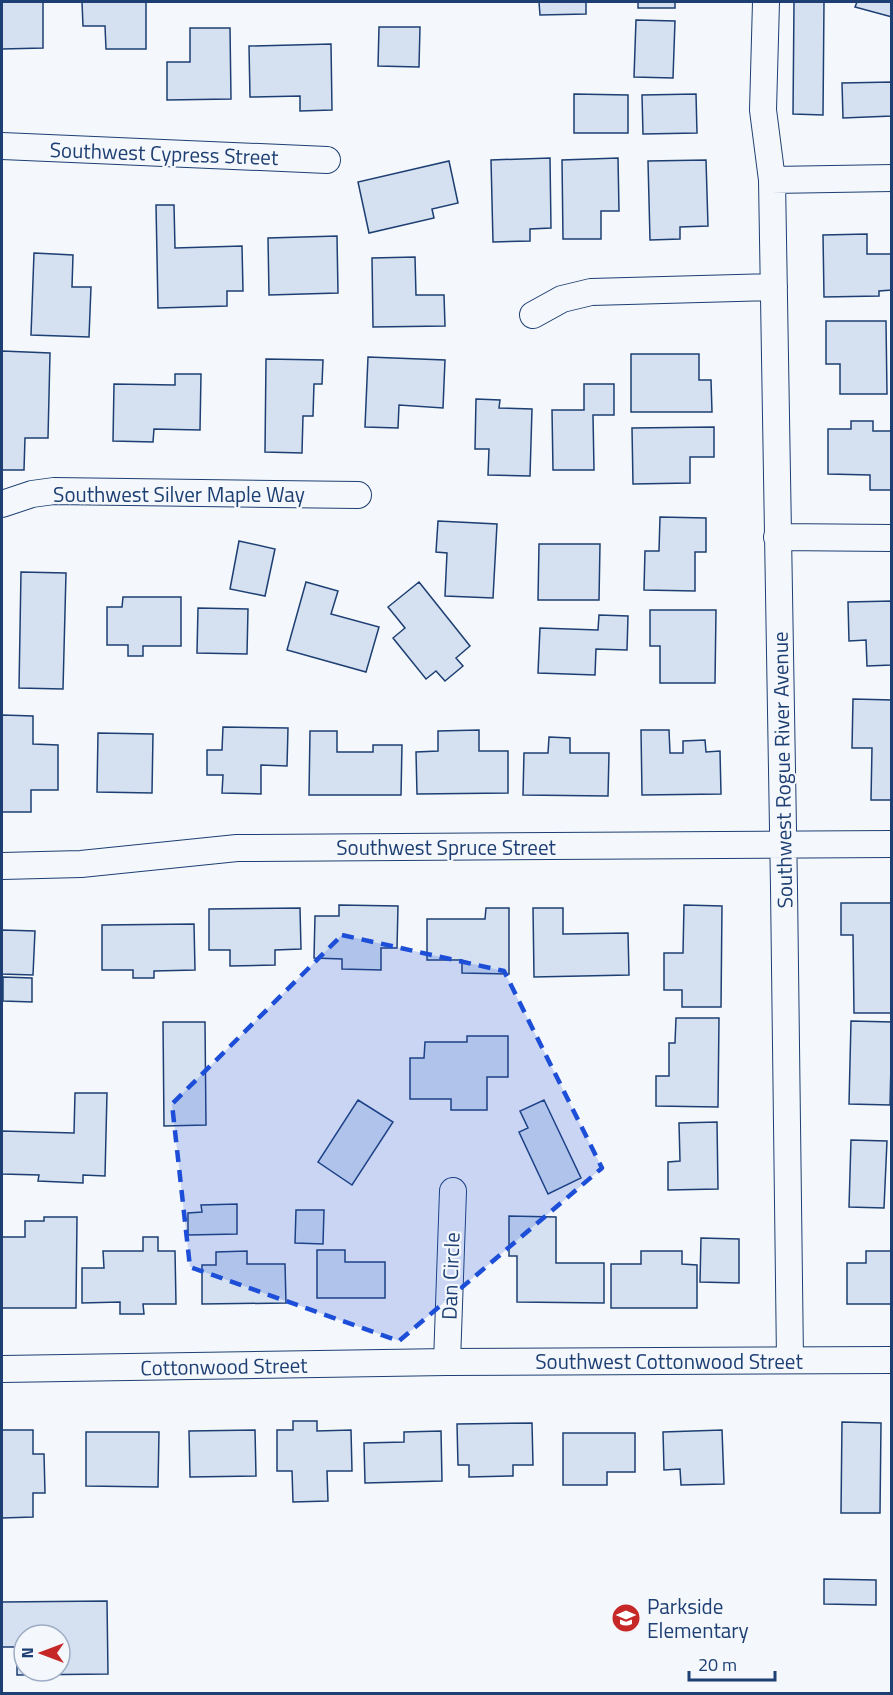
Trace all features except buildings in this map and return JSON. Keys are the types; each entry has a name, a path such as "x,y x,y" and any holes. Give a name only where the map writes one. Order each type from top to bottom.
{"street":[{"name":"Southwest Rogue River Avenue","path":"766,2 763,110 772,180 790,1360"},
{"name":"Southwest Cypress Street","path":"2,146 327,160"},
{"path":"772,180 891,178"},
{"path":"533,315 562,299 591,292 774,287"},
{"name":"Southwest Silver Maple Way","path":"2,504 32,494 54,491 358,495"},
{"path":"777,537 891,538"},
{"name":"Southwest Spruce Street","path":"2,866 81,864 237,848 891,844"},
{"name":"Dan Circle","path":"447,1362 453,1191"},
{"name":"Southwest Cottonwood Street","path":"447,1362 891,1360"},
{"name":"Cottonwood Street","path":"2,1369 447,1362"}],"highlighted area":[{"path":"342,935 504,971 602,1168 399,1341 190,1267 172,1104"}],"place":[{"name":"Parkside Elementary","path":"626,1618"}]}
